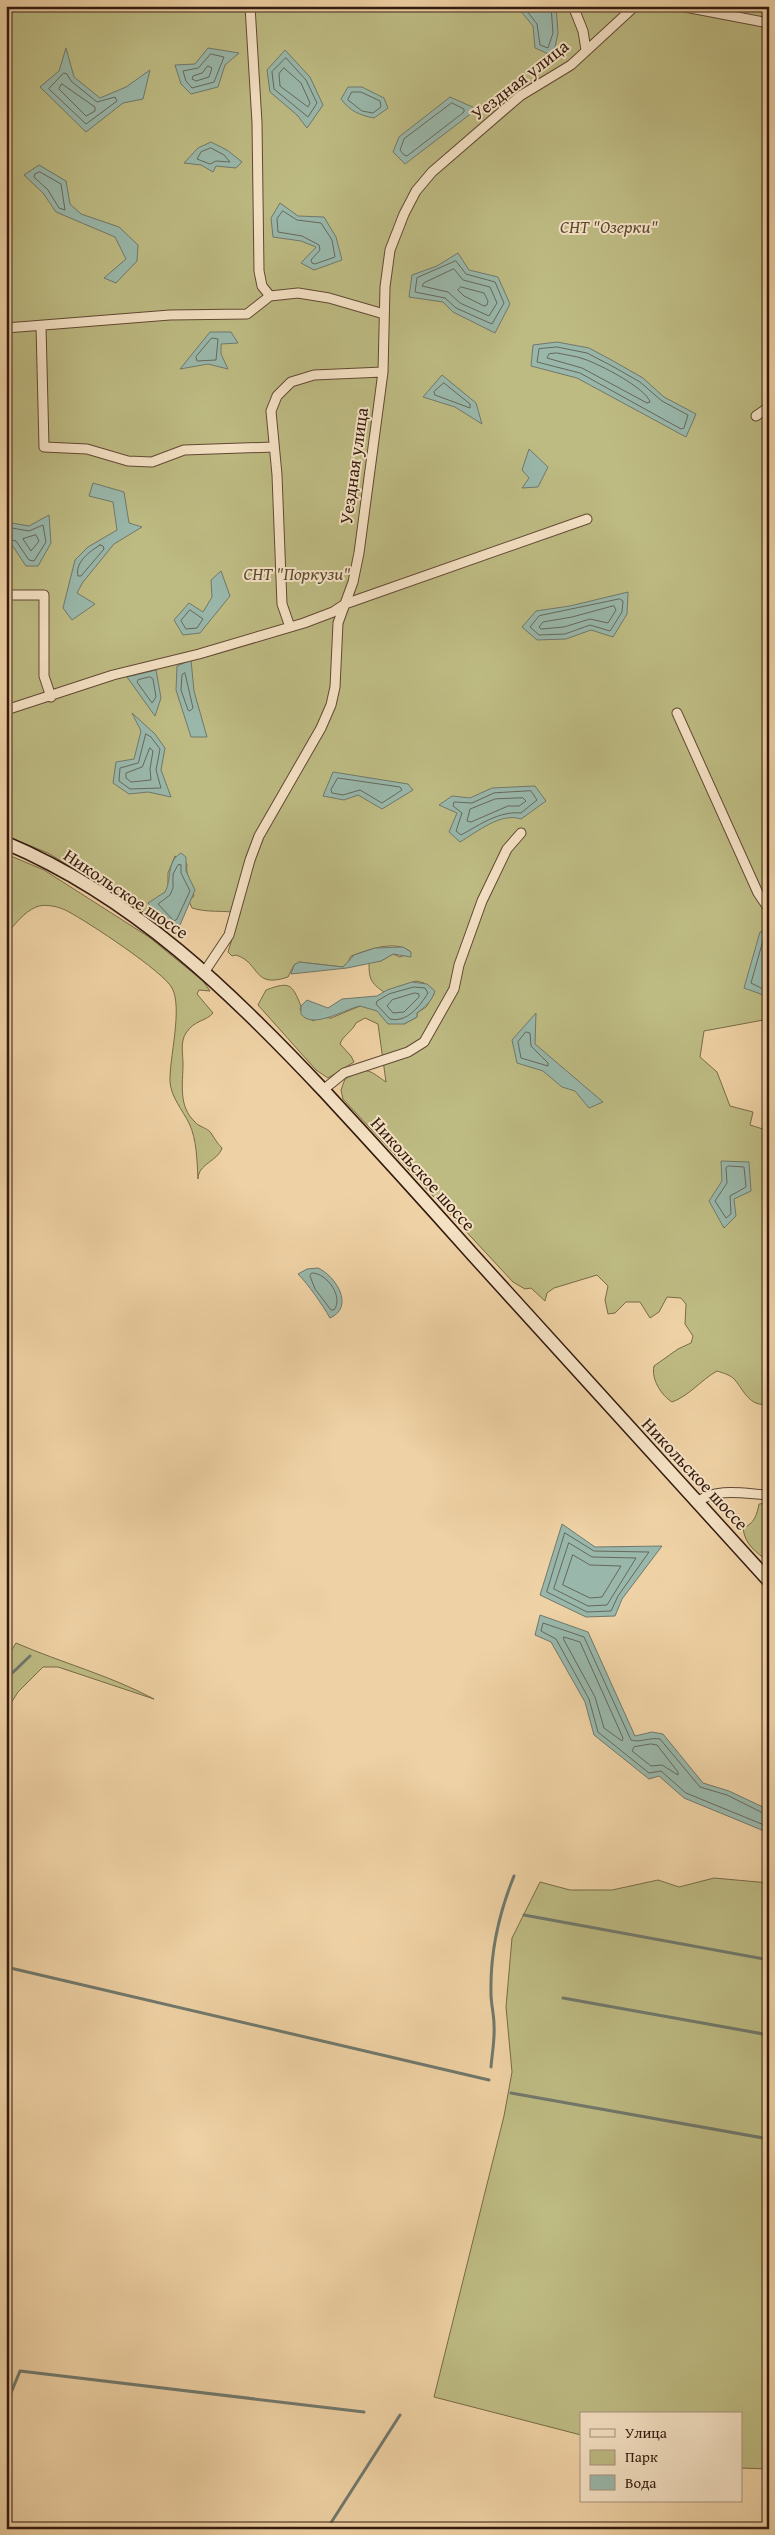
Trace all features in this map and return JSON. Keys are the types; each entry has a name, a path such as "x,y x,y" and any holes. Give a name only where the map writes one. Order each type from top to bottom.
{"main road":[{"name":"Никольское шоссе","path":"6,843 46,862 106,897 156,932 205,971 267,1030 769,1581"}],"street":[{"path":"250,6 257,123 259,271 262,286 270,296"},
{"path":"573,6 583,31 586,50"},
{"name":"Уездная улица","path":"205,971 228,935 250,860 260,836 321,728 335,687 338,623 353,582 359,553 383,372 385,287 390,250 416,190 432,172 520,96 571,64 635,6"},
{"path":"680,6 769,23"},
{"path":"6,328 170,315 246,314 270,296 298,292 330,298 384,314"},
{"path":"41,326 44,447 87,450 128,461 152,462 184,450 274,447"},
{"path":"290,627 282,604 272,411 277,396 291,382 314,375 383,372"},
{"path":"756,416 769,406"},
{"path":"6,710 51,697 114,675 199,654 290,627 333,612 345,604 587,519"},
{"path":"6,595 44,594 44,676 51,697"},
{"path":"677,713 758,893 769,909"},
{"path":"323,1090 344,1073 408,1052 424,1042 454,989 458,965 482,901 507,849 521,833"},
{"path":"698,1502 706,1495 718,1493 769,1495"}],"green space":[{"name":"СНТ \"Поркузи\"","path":"6,6 769,6 769,1019 704,1031 700,1057 717,1072 730,1106 753,1112 750,1125 769,1131 769,1394 767,1404 752,1401 733,1378 717,1371 672,1402 664,1395 655,1381 654,1366 678,1349 691,1343 693,1336 685,1324 686,1304 681,1298 667,1297 659,1312 650,1318 640,1302 626,1302 615,1313 608,1314 605,1300 608,1286 597,1275 554,1288 547,1293 545,1301 531,1288 525,1289 513,1282 343,1099 341,1090 345,1079 358,1072 370,1072 386,1082 378,1024 365,1018 356,1023 340,1044 354,1062 328,1078 316,1070 258,1005 266,990 285,985 289,986 295,993 301,1006 300,1010 313,1021 320,1017 331,1018 360,1006 374,1009 404,1024 417,1017 417,1013 426,1007 434,994 424,983 416,981 384,992 371,980 369,962 381,961 393,954 400,957 411,952 397,946 381,947 351,956 343,967 299,962 294,965 288,977 268,980 258,974 244,959 236,955 232,956 228,952 240,913 192,908 189,901 194,896 188,876 187,864 175,856 168,873 168,887 165,893 149,903 162,916 158,921 48,853 6,836"},
{"path":"6,854 44,870 149,937 203,981 210,991 199,990 197,994 213,1013 189,1029 182,1044 182,1087 186,1109 197,1124 210,1131 222,1148 217,1156 201,1170 198,1179 194,1136 175,1098 170,1082 176,1020 175,997 172,988 155,971 108,936 79,917 57,907 44,905 32,909 19,919 6,935"},
{"path":"769,1503 769,1562 749,1544 743,1528 754,1519 759,1504"},
{"path":"16,1643 103,1676 154,1699 58,1667 43,1667 18,1692 6,1711 6,1659"},
{"path":"714,1878 769,1883 769,2469 742,2468 742,2412 580,2412 580,2435 434,2397 504,2116 512,2072 506,2007 512,1938 540,1882 570,1890 612,1890 658,1880 679,1887"}],"water":[{"path":"519,6 556,6 558,33 553,56 535,48 533,26 519,9"},
{"path":"66,48 74,77 100,98 126,87 150,70 143,99 123,103 86,132 40,87 59,71"},
{"path":"208,48 239,53 225,65 218,87 191,94 181,84 175,65 195,64"},
{"path":"285,50 310,77 323,105 307,128 297,115 270,92 267,70"},
{"path":"348,87 362,87 384,98 388,108 374,118 355,112 341,99"},
{"path":"450,97 477,109 405,164 393,152 399,137"},
{"path":"211,142 227,150 242,162 236,168 216,166 213,172 201,165 184,163 198,148"},
{"path":"39,165 66,181 70,204 81,214 119,227 138,245 137,261 116,283 104,278 126,259 115,237 56,212 43,193 24,175"},
{"path":"280,203 298,216 324,217 336,237 342,260 314,270 301,263 316,247 301,241 273,237 271,218"},
{"path":"458,253 469,270 498,277 510,304 495,333 453,312 443,302 409,297 412,275 437,266"},
{"path":"210,332 231,332 238,343 221,344 221,354 228,369 208,364 180,369"},
{"path":"557,342 589,348 643,378 664,397 696,414 686,437 577,378 531,366 533,345"},
{"path":"442,375 476,403 482,424 455,407 423,397"},
{"path":"529,449 548,467 538,487 522,488 529,478 522,470"},
{"path":"93,483 124,492 129,523 142,527 114,544 83,582 77,593 95,604 72,620 63,608 75,560 88,547 117,530 113,502 89,496"},
{"path":"49,515 51,543 38,566 26,566 12,545 6,549 6,522 29,526"},
{"path":"221,571 230,596 200,633 183,635 174,620 189,603 203,612 212,597 211,580"},
{"path":"628,592 627,614 613,637 591,630 566,639 537,640 522,627 536,611 570,606"},
{"path":"191,660 194,691 207,737 191,737 176,690 177,666"},
{"path":"156,670 161,698 155,716 127,677"},
{"path":"132,713 155,734 165,748 161,770 171,797 148,792 129,794 113,783 116,762 134,759 141,731"},
{"path":"333,772 408,784 413,790 382,809 358,795 344,800 323,796"},
{"path":"535,786 546,801 521,819 505,818 489,824 460,842 449,832 457,813 439,805 452,796 470,798 492,788"},
{"path":"181,853 186,857 186,871 195,890 180,925 175,925 162,918 148,903 165,892 173,861"},
{"path":"769,929 767,978 769,997 744,988 760,932"},
{"path":"403,947 411,952 411,957 393,954 381,961 347,968 291,974 294,965 299,962 343,967 354,955 375,948"},
{"path":"412,982 427,984 435,991 428,1004 417,1013 417,1017 404,1024 388,1024 377,1011 360,1006 321,1019 313,1020 301,1014 301,1006 307,1000 328,1008 342,999 377,996 387,990"},
{"path":"536,1013 535,1044 603,1102 589,1108 575,1091 562,1087 543,1071 517,1063 512,1040"},
{"path":"721,1161 749,1162 751,1191 734,1199 736,1216 724,1228 709,1201 722,1181"},
{"path":"318,1268 325,1272 336,1284 342,1299 341,1307 330,1318 298,1274 307,1269"},
{"path":"562,1524 595,1547 662,1546 622,1599 615,1616 586,1617 540,1595"},
{"path":"540,1615 588,1632 635,1736 652,1732 663,1734 703,1783 729,1791 765,1808 769,1805 769,1833 684,1798 659,1776 649,1779 594,1735 585,1702 551,1642 535,1635"}],"waterway":[{"path":"6,1679 30,1656"},
{"path":"491,2067 494,2041 494,2017 491,1994 492,1964 496,1934 514,1876"},
{"path":"524,1915 769,1960"},
{"path":"6,1967 489,2080"},
{"path":"563,1998 769,2035"},
{"path":"511,2093 769,2139"},
{"path":"6,2405 20,2371 364,2412"},
{"path":"327,2529 400,2415"}],"park label":[{"name":"СНТ \"Озерки\"","path":"609,227"}]}
